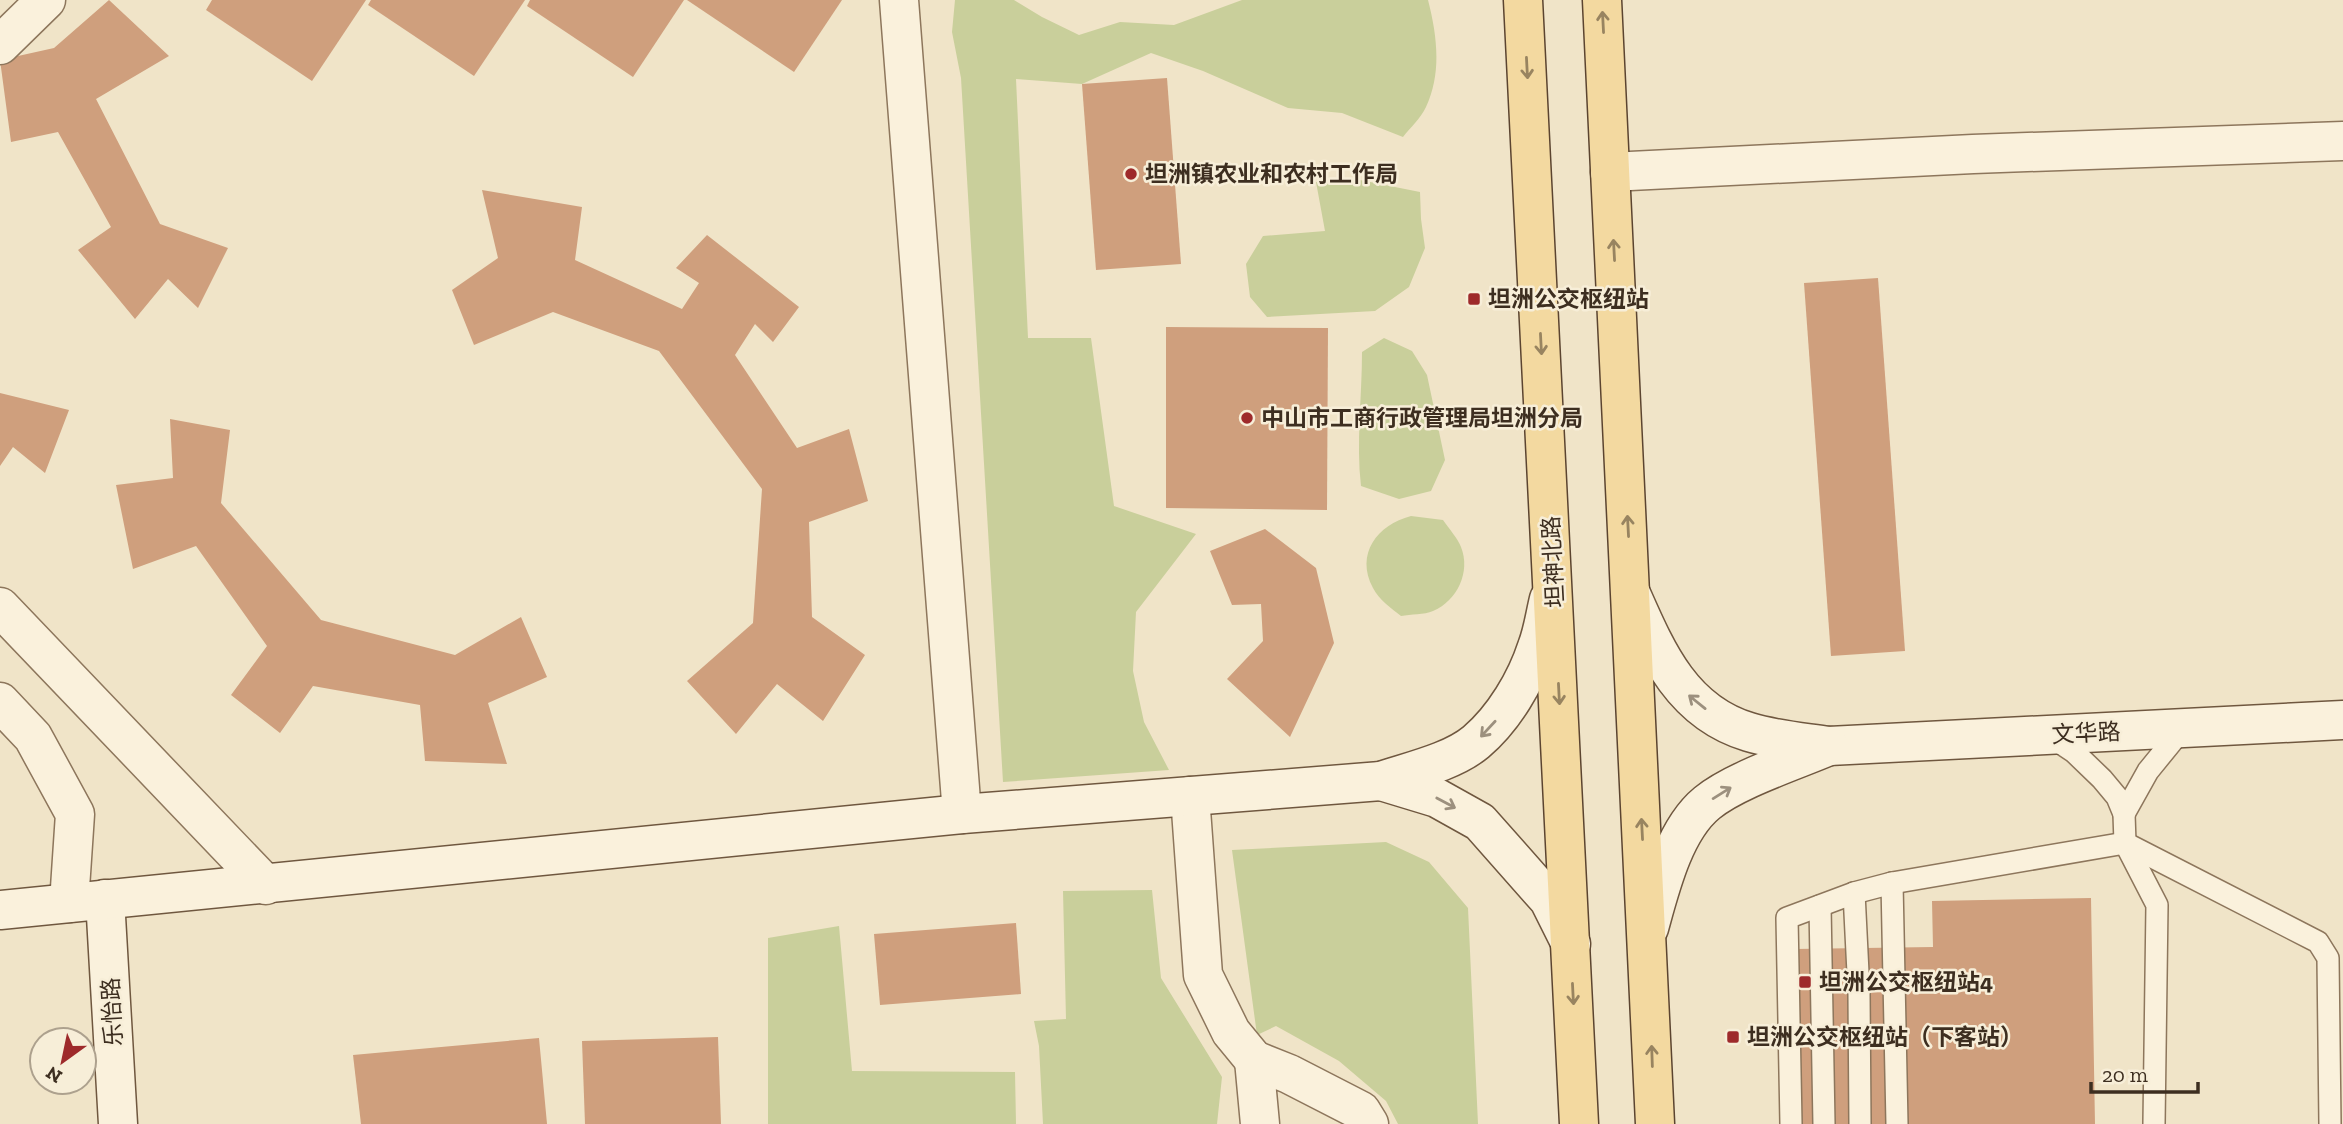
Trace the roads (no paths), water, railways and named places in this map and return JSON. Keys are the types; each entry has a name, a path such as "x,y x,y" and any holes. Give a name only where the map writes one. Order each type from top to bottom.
{"main road":[{"name":"坦神北路","path":"1523,0 1554,580 1579,1124"},
{"path":"1602,0 1655,1124"}],"street":[{"path":"0,45 46,0"},
{"path":"899,0 962,814"},
{"path":"1610,172 1973,154 2343,141"},
{"path":"0,910 962,814 1381,781 1438,762 1475,743 1504,712 1537,647 1554,580"},
{"path":"1631,594 1655,648 1692,700 1746,731 1776,739 1829,746"},
{"path":"0,607 266,885"},
{"name":"乐怡路","path":"0,702 33,737 75,814 118,1124"},
{"name":"文华路","path":"1829,746 2343,720"},
{"path":"1647,936 1661,882 1687,825 1706,803 1731,788 1829,746"},
{"path":"1381,781 1437,798 1480,822 1549,900 1571,944"},
{"path":"1190,796 1203,975 1231,1032 1254,1060 1289,1074 1361,1111 1369,1124"},
{"path":"1254,1060 1260,1124"}],"lane":[{"path":"2124,814 2148,771 2183,728"},
{"path":"2049,735 2074,752 2117,797 2124,814 2125,843 2157,905 2154,1124"},
{"path":"1791,1124 1787,918 1854,893 1892,883 2125,843 2318,942 2328,958 2330,1124"},
{"path":"1892,883 1897,1124"},
{"path":"1854,893 1859,993 1860,1124"},
{"path":"1820,906 1824,1124"}],"place":[{"name":"坦洲镇农业和农村工作局","path":"1131,174"},
{"name":"坦洲公交枢纽站","path":"1474,299"},
{"name":"中山市工商行政管理局坦洲分局","path":"1247,418"},
{"name":"坦洲公交枢纽站4","path":"1805,982"},
{"name":"坦洲公交枢纽站（下客站）","path":"1733,1037"}]}
